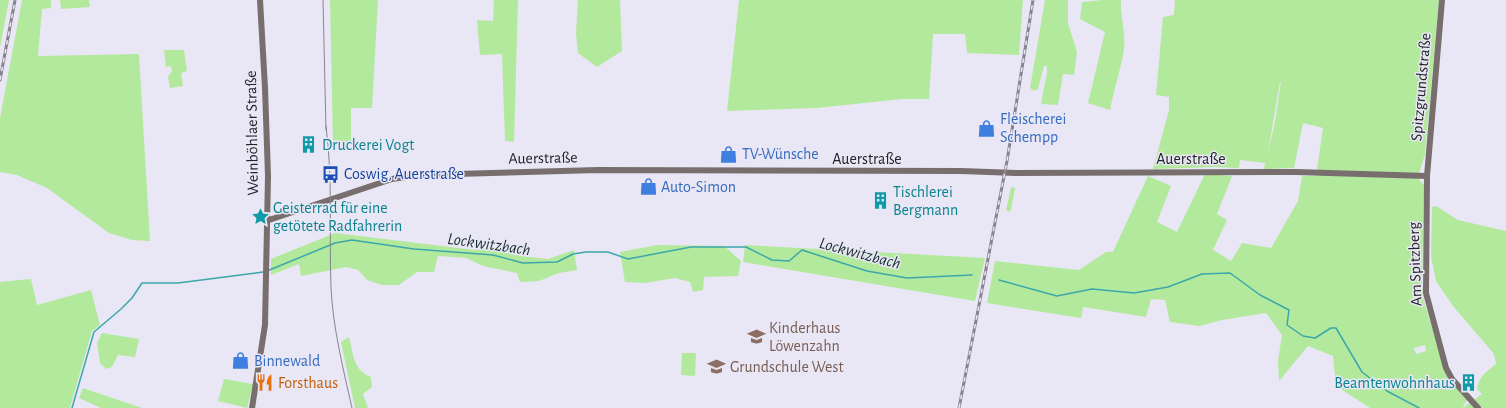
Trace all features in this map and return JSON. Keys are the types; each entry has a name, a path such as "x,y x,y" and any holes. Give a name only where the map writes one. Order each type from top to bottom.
{"street":[{"name":"Weinböhlaer Straße","path":"252,408 265,325 268,164 260,0"},
{"name":"Spitzgrundstraße","path":"1427,176 1442,0"},
{"name":"Auerstraße","path":"266,221 392,179 411,175 488,172 614,170 961,171 1016,173 1289,172 1427,176"},
{"name":"Am Spitzberg","path":"1427,176 1426,293 1431,316 1446,368 1452,379 1478,408"}],"green space":[{"path":"0,0 9,0 0,47"},
{"path":"22,0 51,0 51,8 42,9 38,56 139,54 150,241 132,240 109,233 47,188 17,175 0,172 0,118"},
{"path":"60,0 89,0 90,7 61,9"},
{"path":"330,0 378,0 372,108 351,108 351,144 333,145"},
{"path":"494,0 518,0 514,142 505,141 502,54 480,55 477,20 493,21"},
{"path":"578,0 620,0 622,51 597,67 578,53 576,34"},
{"path":"739,0 1023,0 1019,55 967,53 965,34 933,34 929,99 902,99 817,108 727,111"},
{"path":"1045,0 1068,0 1068,23 1077,52 1074,75 1063,74 1058,105 1041,104 1047,66 1044,66 1038,89 1034,91 1030,88"},
{"path":"1121,0 1124,37 1123,57 1110,110 1088,103 1105,32 1080,19 1082,2"},
{"path":"1175,0 1439,0 1425,154 1419,174 1419,180 1424,185 1422,284 1424,302 1446,372 1467,400 1463,406 1464,407 1482,394 1477,389 1479,381 1489,369 1496,364 1494,354 1453,306 1436,281 1431,256 1432,207 1436,206 1458,220 1506,231 1506,408 1370,408 1336,386 1333,356 1308,346 1279,381 1278,361 1282,335 1266,313 1222,320 1199,326 1170,322 1165,300 1151,299 1146,317 1083,307 1081,318 987,303 995,261 1079,270 1106,252 1113,252 1148,176 1171,186 1157,222 1177,232 1205,174 1232,176 1217,214 1227,220 1213,250 1231,261 1242,243 1271,248 1298,201 1302,176 1316,176 1323,128 1303,123 1294,168 1264,169 1265,163 1240,160 1239,168 1215,167 1153,169 1169,110 1169,97 1156,95 1163,17 1174,15","holes":["1281,81 1275,122 1268,152 1280,82","1425,345 1426,351 1416,354 1414,348"]},
{"path":"164,50 184,50 187,71 181,73 183,86 170,88 168,76 172,72 171,66 166,67"},
{"path":"1011,187 1015,188 1011,210 1009,212 1006,210"},
{"path":"335,233 475,250 493,249 520,256 548,259 574,250 577,270 559,273 539,281 520,282 517,273 483,266 466,258 438,256 434,272 417,272 399,285 382,285 367,280 358,270 346,267 301,276 299,264 271,275 271,259"},
{"path":"657,245 724,246 741,261 738,276 704,277 703,290 693,292 690,282 675,278 645,283 625,282 620,252"},
{"path":"745,245 985,258 975,301 743,262"},
{"path":"31,279 37,305 91,290 100,325 92,331 70,408 0,408 0,282"},
{"path":"102,333 139,339 135,357 118,355 112,367 106,369 100,363 97,343"},
{"path":"349,337 357,366 365,374 371,377 372,387 363,394 368,408 355,408 341,342"},
{"path":"682,353 696,353 695,376 681,375"},
{"path":"224,379 253,384 247,408 218,401"},
{"path":"83,388 142,408 101,408 79,398"}],"waterway":[{"name":"Lockwitzbach","path":"267,271 335,243 352,240 414,249 493,255 523,263 557,262 573,254 586,252 608,252 628,259 691,247 746,247 772,260 789,261 802,250 867,271 907,278 972,275"},
{"name":"Lockwitzbach","path":"72,408 94,332 132,298 142,283 178,283 263,272"},
{"name":"Lockwitzbach","path":"999,280 1057,296 1092,289 1134,293 1168,287 1202,274 1230,273 1260,295 1289,310 1287,325 1303,336 1315,338 1331,328 1336,328 1362,372 1387,391 1419,408"}],"tram line":[{"path":"323,0 326,130"},
{"path":"326,126 329,166 330,268 332,303 339,348 352,408"}],"railway":[{"path":"0,80 15,0"},
{"path":"959,408 1007,161 1033,0"}],"place":[{"name":"Fleischerei Schempp","path":"987,128"},
{"name":"Druckerei Vogt","path":"309,145"},
{"name":"TV-Wünsche","path":"729,154"},
{"name":"Coswig, Auerstraße","path":"331,174"},
{"name":"Auto-Simon","path":"648,187"},
{"name":"Tischlerei Bergmann","path":"880,201"},
{"name":"Geisterrad für eine getötete Radfahrerin","path":"260,217"},
{"name":"Kinderhaus Löwenzahn","path":"756,337"},
{"name":"Binnewald","path":"241,361"},
{"name":"Grundschule West","path":"717,367"},
{"name":"Forsthaus","path":"265,383"},
{"name":"Beamtenwohnhaus","path":"1468,383"}]}
